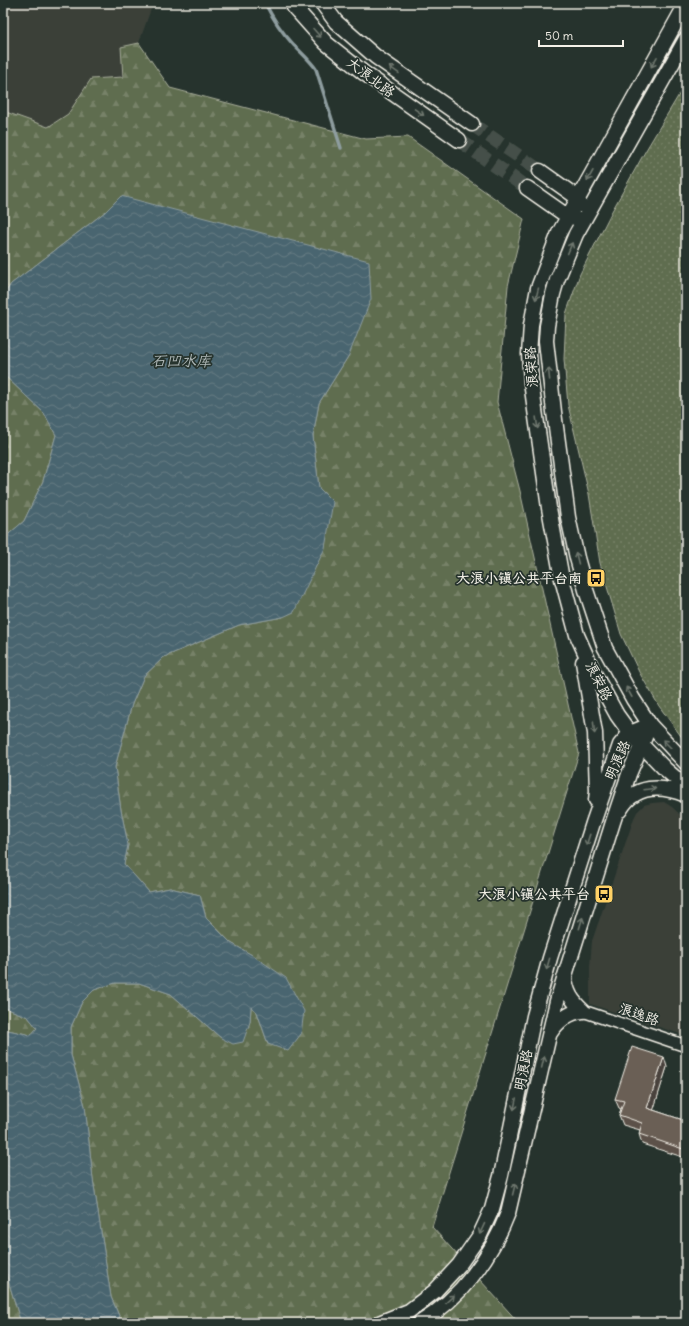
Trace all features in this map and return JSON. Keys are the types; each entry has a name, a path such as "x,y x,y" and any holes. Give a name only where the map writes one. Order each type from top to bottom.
{"main road":[{"name":"大浪北路","path":"292,3 294,8 326,43 364,74 459,140"},
{"name":"大浪北路","path":"322,3 336,22 376,57 472,124"},
{"name":"浪荣路","path":"686,4 567,216 551,252 538,288 531,326 529,354 531,382 549,508 562,579 577,635 595,675 611,705 630,733 665,769 686,787"},
{"name":"浪荣路","path":"686,39 576,234 557,280 550,310 546,342 568,516 577,558 605,648 650,725 686,763"},
{"path":"540,171 578,198 585,220"},
{"path":"527,188 567,216 585,220"},
{"path":"577,635 589,691 595,733 597,791 593,823"},
{"name":"明浪路","path":"379,1323 409,1311 435,1291 459,1265 480,1235 492,1209 501,1176 534,1016 550,958 593,823 620,745 630,733 650,725"},
{"name":"明浪路","path":"420,1323 432,1315 461,1290 484,1262 508,1213 549,1034 565,974 629,774 650,725"},
{"path":"613,822 624,804 632,795 641,791 653,788 667,789 686,795"},
{"path":"565,974 568,992 583,1011"},
{"path":"549,1034 562,1020 576,1012 583,1011"}],"street":[{"name":"浪逸路","path":"583,1011 686,1046"}],"shaded area":[{"path":"3,3 162,3 152,6 139,43 121,47 123,77 91,79 68,114 47,127 3,111"},
{"path":"664,802 686,820 686,1036 590,1004 590,966 592,941 634,818 637,812 644,805"}],"green space":[{"path":"139,43 170,88 366,139 408,137 524,219 508,286 497,402 520,491 579,753 432,1227 519,1323 122,1323 111,1297 93,1179 85,1106 71,1055 71,1027 82,1002 94,990 115,983 139,983 171,994 221,1038 250,1022 251,1007 257,1012 268,1044 252,955 231,943 206,917 200,895 170,888 149,892 124,864 128,845 115,767 132,704 144,676 164,657 239,625 283,617 333,503 319,488 313,436 319,403 349,355 121,196 105,212 11,284 3,296 3,111 48,127 68,114 91,79 123,77 121,47"},
{"path":"686,83 686,743 659,706 639,672 621,634 600,563 589,494 568,405 564,359 566,314 580,274 612,211"},
{"path":"3,374 44,413 56,435 43,481 24,521 3,539"},
{"path":"3,1007 28,1017 37,1028 31,1035 3,1029"},
{"path":"3,1268 5,1270 21,1323 3,1323"}],"water":[{"name":"石凹水库","path":"121,196 369,261 371,299 349,355 319,403 313,436 319,488 333,502 325,548 294,612 283,617 239,625 164,657 144,676 132,704 115,767 128,845 124,864 149,892 170,888 200,895 206,918 231,943 286,978 304,1011 301,1034 288,1051 268,1044 257,1012 251,1007 250,1022 243,1042 233,1044 221,1038 171,994 139,983 115,983 94,990 82,1002 71,1027 71,1055 85,1106 93,1179 111,1297 122,1323 21,1323 5,1270 3,1268 3,1029 31,1035 37,1028 28,1017 3,1007 3,539 24,521 43,481 56,435 44,413 3,374 3,296 11,284 105,212"}],"building":[{"path":"632,1047 664,1057 647,1108 686,1121 686,1150 639,1134 642,1123 619,1115 624,1101 615,1099"}],"waterway":[{"path":"265,3 284,34 316,69 341,148"}],"tunnel":[{"path":"472,124 540,171"},
{"path":"459,140 527,188"}],"place":[{"name":"大浪小镇公共平台南","path":"596,578"},
{"name":"大浪小镇公共平台","path":"604,894"}]}
